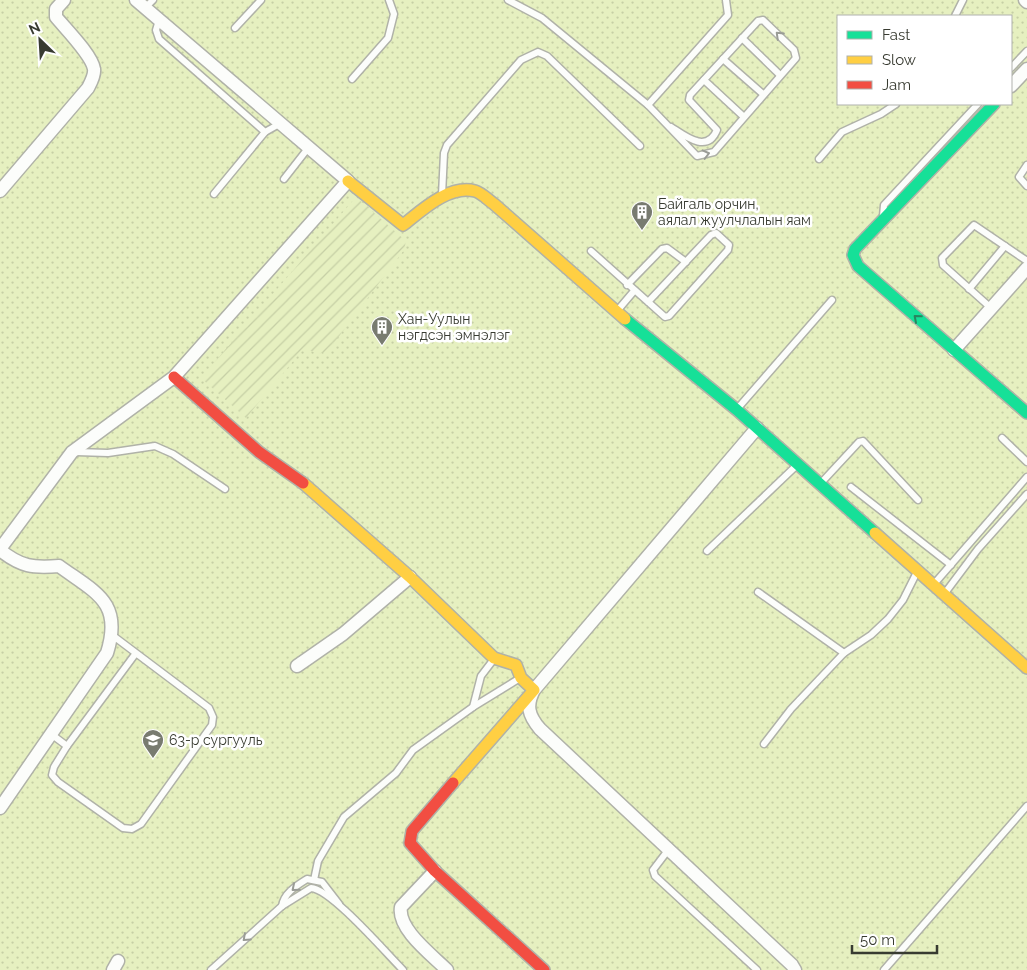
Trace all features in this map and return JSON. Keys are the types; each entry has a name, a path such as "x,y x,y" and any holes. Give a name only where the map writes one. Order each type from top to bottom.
{"street":[{"path":"0,190 88,88 93,77 94,68 56,17 56,9 64,0"},
{"path":"145,3 159,20 348,181 403,225 442,197 456,192 474,191 494,204 616,312 737,410 1027,668"},
{"path":"1012,85 1027,69"},
{"path":"993,105 883,222 855,248 854,260 1027,413"},
{"path":"0,808 107,653 112,635 108,606 94,592 59,566 39,568 26,566 13,560 0,550 72,452 174,378 348,181"},
{"path":"954,350 1027,268"},
{"path":"174,378 259,452 298,479 410,577 494,658 516,665 521,678 534,690"},
{"path":"544,970 435,871 410,843 412,831 757,428"},
{"path":"296,666 343,634 410,577"},
{"path":"534,690 528,702 532,720 792,964 795,970"},
{"path":"435,871 401,907 399,914 404,926 446,970"}],"lane":[{"path":"235,28 261,0"},
{"path":"352,79 388,38 394,14 389,0"},
{"path":"648,105 728,15 726,0"},
{"path":"956,15 963,0"},
{"path":"511,1 542,18 648,105 697,156 714,152 796,58 794,50 763,20 758,20 690,95 689,100 717,130 715,135 707,141 694,142 670,127"},
{"path":"159,20 156,30 159,39 265,132"},
{"path":"742,38 780,75"},
{"path":"1012,67 1027,51"},
{"path":"442,197 444,153 447,145 521,60 538,52 547,56 640,146"},
{"path":"723,59 763,94"},
{"path":"704,80 744,117"},
{"path":"819,159 842,132 881,114 894,105"},
{"path":"883,222 884,205 977,105"},
{"path":"214,194 265,132 281,123"},
{"path":"284,179 309,147"},
{"path":"1027,165 1019,177 1027,186"},
{"path":"991,308 943,265 942,258 974,225 1027,261"},
{"path":"591,251 627,285 665,317 669,316 728,250 729,245 716,234 712,235 648,302"},
{"path":"970,289 1005,246"},
{"path":"627,285 662,249 667,248 686,262"},
{"path":"616,312 634,291"},
{"path":"737,410 832,300"},
{"path":"1002,438 1027,462"},
{"path":"820,484 859,442 863,441 918,500"},
{"path":"72,452 108,453 155,446 173,454 225,489"},
{"path":"707,551 798,464"},
{"path":"934,584 1027,477"},
{"path":"851,487 951,565"},
{"path":"944,594 978,549 1027,494"},
{"path":"764,744 791,709 844,652 871,636 888,619 903,600 918,571"},
{"path":"758,592 844,652"},
{"path":"112,635 136,653 209,708 213,717 212,725 140,824 132,829 123,828 58,782 52,775 54,767 67,746 136,653"},
{"path":"473,707 481,676 494,658"},
{"path":"314,880 318,861 344,817 396,773 413,750 473,707 521,678"},
{"path":"51,734 67,746"},
{"path":"884,970 1027,806"},
{"path":"669,849 653,870 655,876 757,970"},
{"path":"282,906 283,899 295,887 307,879 322,882 340,905 403,970"},
{"path":"211,970 282,906 311,888 322,891 340,905"}],"green space":[{"path":"0,0 1027,0 1027,970 0,970"},
{"path":"356,197 406,241 404,250 328,351 318,354 304,348 246,418 201,378"}],"traffic: fast":[{"path":"993,105 855,249 853,255 858,266 1027,413"},
{"path":"625,319 737,410 875,533"}],"traffic: slow":[{"path":"348,181 403,225 436,200 455,191 478,192 625,319"},
{"path":"303,483 410,577 494,658 516,665 521,678 534,690 453,783"},
{"path":"875,533 1027,668"}],"traffic: jam":[{"path":"174,377 259,452 303,483"},
{"path":"453,783 412,831 410,843 435,871 544,970"}],"place":[{"name":"Байгаль орчин, аялал жуулчлалын яам","path":"642,231"},
{"name":"Хан-Уулын нэгдсэн эмнэлэг","path":"382,346"},
{"name":"63-р сургууль","path":"153,759"}]}
